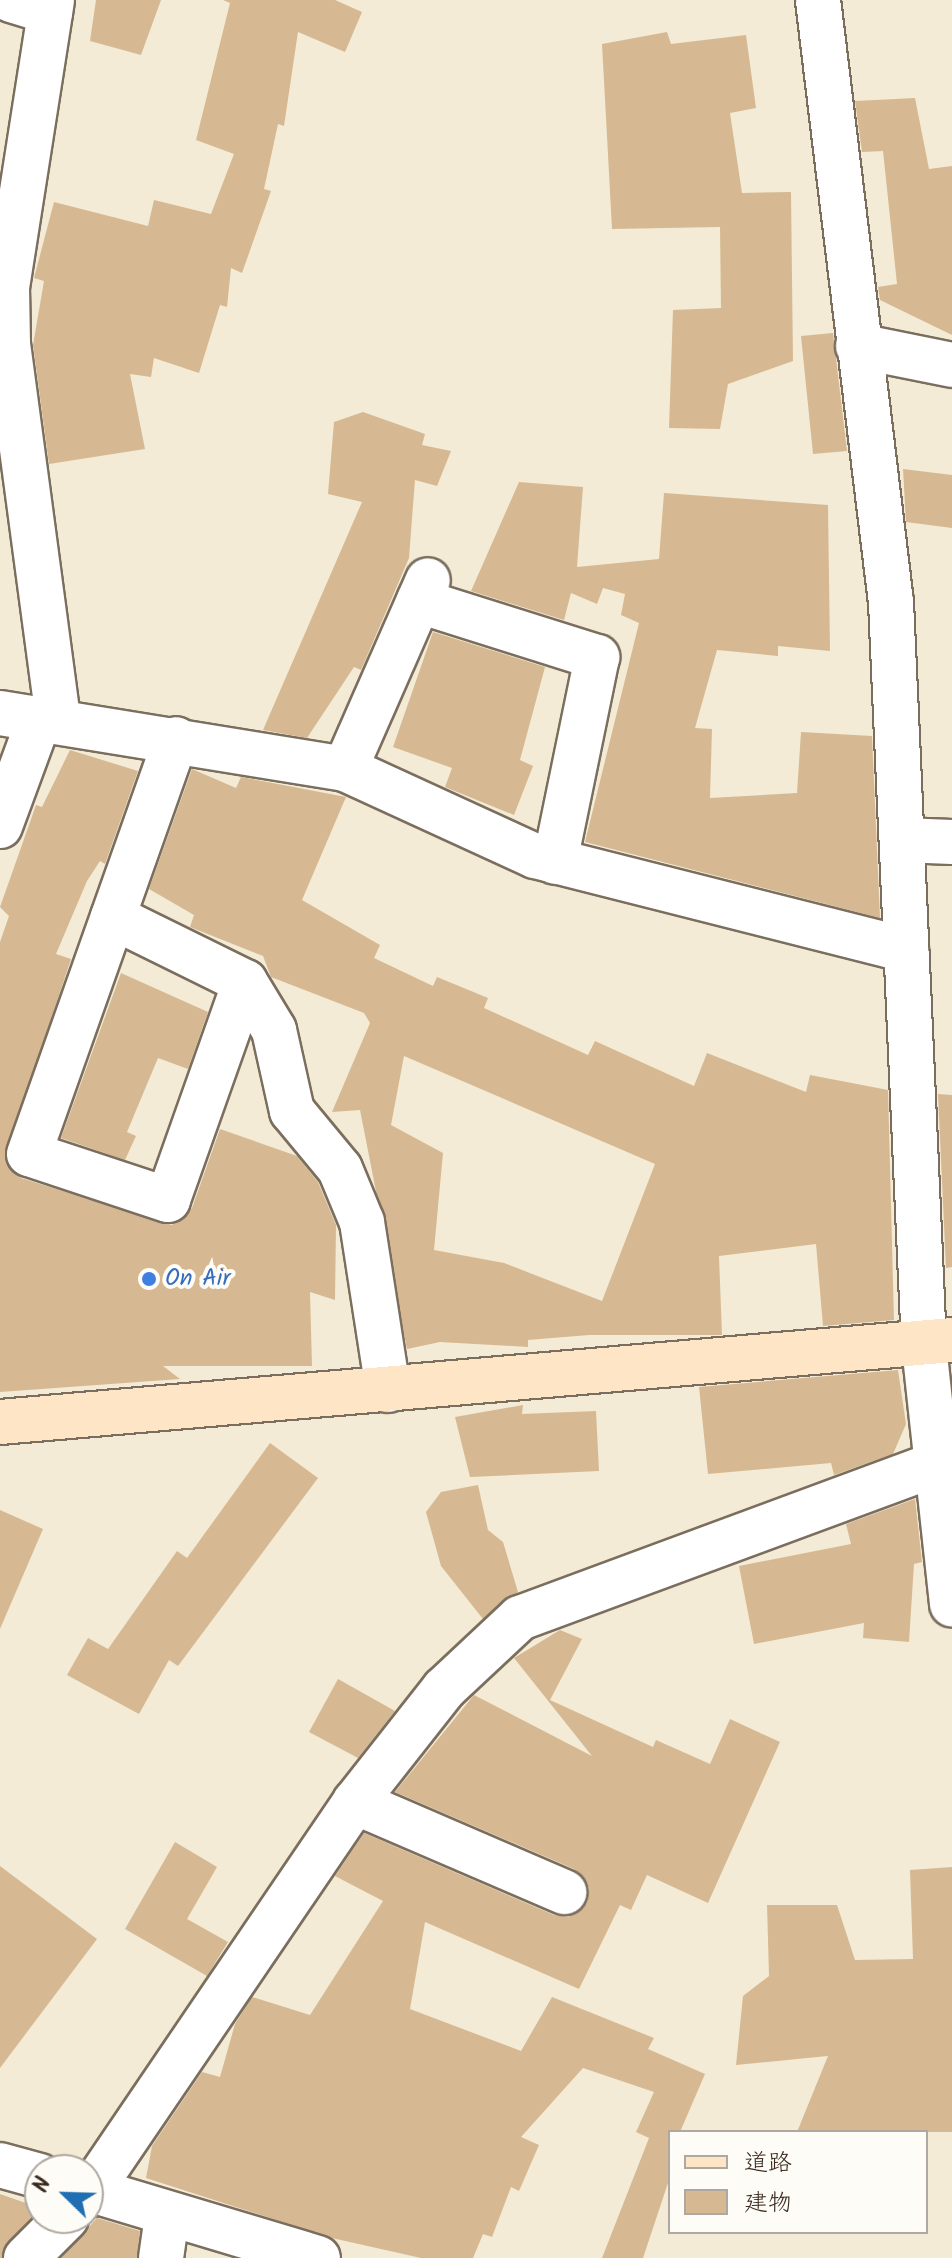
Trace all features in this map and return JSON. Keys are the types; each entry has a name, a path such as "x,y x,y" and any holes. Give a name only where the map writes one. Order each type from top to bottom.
{"street":[{"path":"818,0 891,602 906,950 938,1343 940,1463 952,1604"},
{"path":"0,826 33,716 8,344 7,287 12,164 38,4"},
{"path":"858,346 952,365"},
{"path":"345,769 424,590 597,657 555,862"},
{"path":"33,716 345,769 555,862 906,950"},
{"path":"176,739 29,1154 168,1200 245,982"},
{"path":"902,840 952,842"},
{"path":"113,917 245,982 274,1030 292,1111 340,1169 362,1222 388,1390"},
{"path":"0,1422 938,1343"},
{"path":"104,2169 355,1802 444,1689 520,1618 940,1463"},
{"path":"355,1802 564,1892"},
{"path":"0,2165 24,2172"},
{"path":"104,2208 164,2237 318,2258"},
{"path":"26,2258 49,2234"}],"building":[{"path":"96,0 161,0 141,55 90,41"},
{"path":"223,0 335,0 362,12 345,52 298,32 284,126 278,124 264,189 271,191 242,273 231,268 227,307 220,305 199,373 154,358 151,377 130,374 145,449 49,464 33,345 44,281 34,278 54,202 148,226 154,200 211,214 234,154 196,140 230,3"},
{"path":"667,32 671,44 746,35 756,108 730,113 742,193 791,192 793,361 728,384 720,429 669,428 673,310 721,308 720,227 612,229 602,44"},
{"path":"915,98 929,169 952,166 952,335 880,300 878,287 897,284 883,151 862,152 855,101"},
{"path":"833,333 847,451 813,454 801,336"},
{"path":"363,412 425,434 422,445 451,451 437,486 415,480 409,558 361,670 354,667 307,738 263,730 362,502 328,494 334,422"},
{"path":"903,469 952,475 952,528 906,522"},
{"path":"519,482 583,487 577,567 659,559 664,493 828,505 830,651 778,646 778,656 717,650 695,728 712,729 710,798 797,793 801,732 872,736 880,918 585,842 639,623 621,615 625,594 603,588 597,604 571,593 564,620 471,591"},
{"path":"433,632 545,667 520,760 533,766 514,815 445,787 452,768 393,747"},
{"path":"70,750 138,771 105,864 100,861 87,881 56,954 71,959 5,1159 21,1178 172,1225 192,1208 220,1129 297,1156 318,1182 336,1225 335,1300 310,1292 312,1366 163,1366 180,1379 0,1392 0,942 9,916 0,907 36,805 42,807"},
{"path":"192,769 236,788 241,777 346,797 302,900 380,945 374,958 433,986 437,977 488,998 484,1008 588,1055 595,1041 694,1086 707,1053 806,1092 810,1075 888,1090 894,1320 823,1326 816,1244 719,1256 722,1335 589,1335 528,1340 528,1347 440,1342 407,1349 360,1110 332,1112 370,1023 364,1013 271,977 263,956 190,927 194,915 149,889","holes":["404,1056 655,1164 602,1301 504,1263 434,1250 443,1153 391,1125"]},
{"path":"121,973 208,1012 188,1069 158,1058 127,1132 136,1136 125,1160 61,1138"},
{"path":"938,1094 952,1095 952,1267 946,1268"},
{"path":"898,1370 906,1424 893,1454 834,1475 831,1463 708,1474 699,1387"},
{"path":"523,1405 522,1414 596,1411 599,1471 470,1477 455,1417"},
{"path":"270,1443 318,1478 178,1666 169,1660 139,1714 67,1675 88,1638 108,1649 177,1551 187,1558"},
{"path":"478,1485 488,1530 503,1542 518,1592 483,1619 441,1566 426,1512 441,1492"},
{"path":"915,1499 922,1562 914,1564 909,1642 863,1638 864,1623 754,1644 739,1566 851,1544 846,1524"},
{"path":"0,1510 43,1529 0,1629"},
{"path":"560,1630 582,1639 550,1700 653,1747 656,1740 710,1764 730,1719 780,1742 708,1903 647,1875 631,1910 620,1905 579,1989 425,1922 410,2009 521,2051 552,1997 654,2038 648,2049 705,2074 681,2130 668,2130 668,2183 643,2258 602,2258 649,2138 636,2132 654,2092 583,2068 521,2137 539,2145 519,2191 511,2187 492,2237 483,2234 473,2258 421,2258 332,2238 146,2178 152,2146 202,2072 220,2077 235,2024 252,1997 310,2015 383,1901 335,1876 364,1833 554,1915 568,1917 587,1903 589,1888 574,1869 395,1792 474,1695 592,1756 514,1658"},
{"path":"338,1679 395,1711 358,1758 309,1732"},
{"path":"175,1842 217,1867 187,1919 228,1942 207,1976 125,1929"},
{"path":"0,1866 97,1939 0,2068"},
{"path":"952,1867 952,2132 798,2130 828,2056 736,2065 743,1996 769,1976 767,1905 837,1905 855,1960 913,1959 910,1870"},
{"path":"0,2194 24,2202 24,2229 0,2258"},
{"path":"104,2220 140,2231 137,2258 61,2258 83,2234 104,2234"}],"place":[{"name":"On Air","path":"149,1279"}]}
